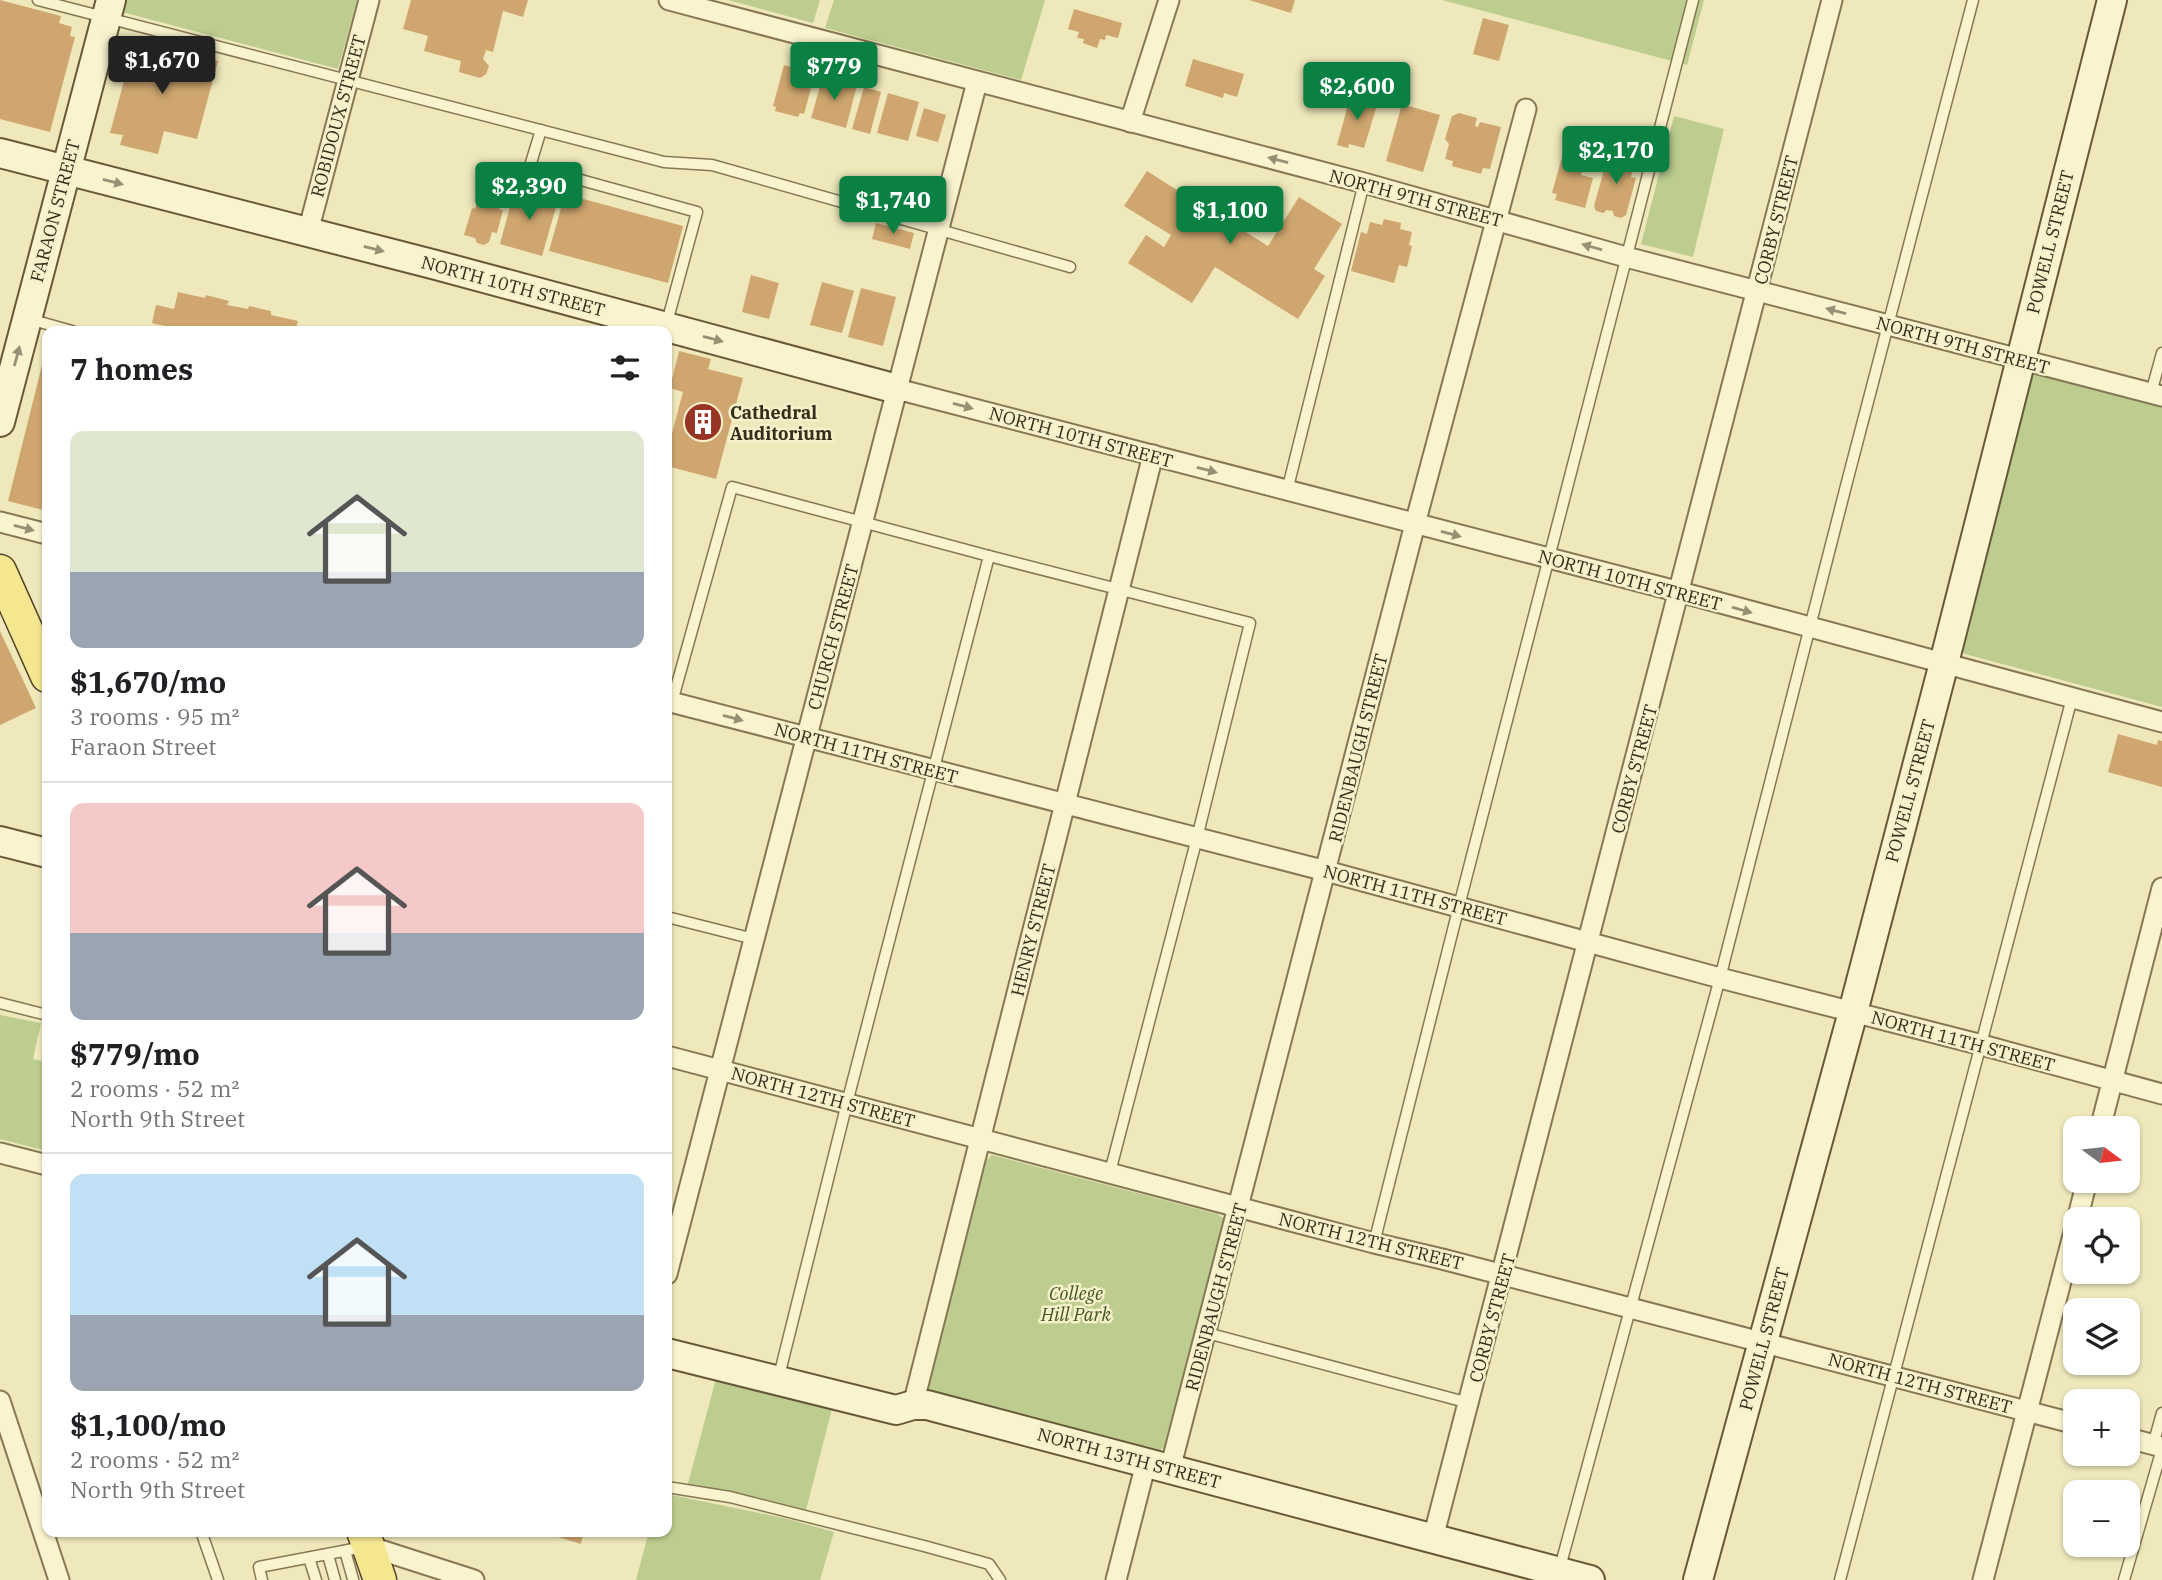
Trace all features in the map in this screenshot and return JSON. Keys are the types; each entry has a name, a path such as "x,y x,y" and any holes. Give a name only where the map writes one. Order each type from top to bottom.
{"main road":[{"path":"0,571 42,665"},
{"path":"359,1543 380,1580"}],"street":[{"name":"ROBIDOUX STREET","path":"308,232 369,0"},
{"name":"NORTH 9TH STREET","path":"669,0 1364,183 1626,257 2157,395"},
{"path":"1130,122 1169,0"},
{"name":"CORBY STREET","path":"1433,1538 1832,0"},
{"name":"POWELL STREET","path":"1698,1580 1853,1012 2112,0"},
{"name":"FARAON STREET","path":"0,422 108,8"},
{"name":"CHURCH STREET","path":"672,1255 977,82"},
{"name":"RIDENBAUGH STREET","path":"1116,1580 1206,1333 1415,524 1526,109"},
{"name":"NORTH 10TH STREET","path":"0,153 308,232 653,326"},
{"name":"NORTH 10TH STREET","path":"672,331 1680,592 2162,722"},
{"name":"HENRY STREET","path":"913,1405 1153,455"},
{"path":"0,522 42,533"},
{"name":"NORTH 11TH STREET","path":"672,702 1326,871 2162,1094"},
{"path":"0,841 42,852"},
{"path":"2103,1116 2162,888"},
{"name":"NORTH 12TH STREET","path":"672,1057 1374,1243 2063,1421"},
{"path":"0,1153 42,1164"},
{"path":"1983,1580 2063,1272"},
{"name":"NORTH 13TH STREET","path":"672,1354 896,1410 913,1405 927,1405 1590,1580"},
{"path":"0,1401 42,1528"},
{"path":"2140,1441 2159,1447"},
{"path":"45,1537 59,1580"},
{"path":"359,1543 474,1580"}],"lane":[{"path":"38,0 108,8 347,80 664,162 712,165 1070,267"},
{"path":"1374,1243 1458,906 1693,0"},
{"path":"1558,1571 1720,978 1973,0"},
{"path":"541,130 530,166 697,212 653,326"},
{"path":"1287,491 1364,183"},
{"path":"27,319 53,326"},
{"path":"2157,395 2162,353"},
{"path":"672,691 732,487 1250,623 1110,1172"},
{"path":"778,1380 846,1103 989,556"},
{"path":"1839,1580 2072,698"},
{"path":"672,918 754,939"},
{"path":"0,1003 42,1014"},
{"path":"1206,1333 1469,1404"},
{"path":"2124,1580 2159,1447 2162,1413"},
{"path":"672,1488 742,1500 989,1564 1000,1580"},
{"path":"203,1537 218,1580"},
{"path":"262,1580 259,1567 328,1555 359,1543"},
{"path":"352,1579 359,1543"},
{"path":"328,1555 335,1580"},
{"path":"309,1558 316,1580"}],"green space":[{"path":"125,0 357,0 338,69 122,12"},
{"path":"728,0 820,0 813,23"},
{"path":"834,0 1045,0 1021,80 825,28"},
{"path":"1442,0 1704,0 1687,65"},
{"path":"1674,116 1724,129 1693,257 1641,244"},
{"path":"2032,375 2041,375 2162,407 2162,707 1965,654 1961,650 2028,381"},
{"path":"0,1015 41,1023 33,1059 42,1061 42,1150 0,1139"},
{"name":"College Hill Park","path":"992,1155 1217,1214 1223,1218 1223,1227 1164,1447 1160,1451 934,1394 929,1389 928,1382 986,1161"},
{"path":"717,1375 833,1405 806,1510 743,1495 687,1487"},
{"path":"672,1495 784,1518 834,1532 820,1580 636,1580 647,1537 672,1537"}],"building":[{"path":"0,0 61,16 59,23 72,27 70,36 75,37 50,132 0,119"},
{"path":"411,0 528,0 523,17 503,11 493,52 486,50 483,59 489,66 486,74 480,78 459,72 461,61 424,51 428,36 403,29"},
{"path":"1249,0 1295,0 1291,13"},
{"path":"1074,9 1122,23 1118,38 1106,35 1105,40 1100,39 1097,48 1083,43 1084,39 1077,38 1079,32 1068,29"},
{"path":"1483,18 1509,25 1499,61 1473,54"},
{"path":"135,40 218,61 197,139 164,131 158,154 120,145 123,135 110,133"},
{"path":"1193,59 1244,74 1237,97 1224,93 1223,98 1185,86"},
{"path":"784,65 815,74 804,114 800,113 798,117 775,111 776,107 773,106"},
{"path":"1365,67 1385,73 1379,92 1359,86"},
{"path":"823,76 857,85 846,128 811,118"},
{"path":"864,87 881,92 870,134 852,129"},
{"path":"888,93 919,102 908,141 877,133"},
{"path":"1351,94 1378,102 1364,148 1349,144 1348,148 1337,145"},
{"path":"1402,104 1440,115 1423,172 1386,161"},
{"path":"924,108 946,115 938,142 916,136"},
{"path":"1459,113 1477,118 1475,126 1478,127 1480,122 1501,127 1490,169 1483,168 1481,174 1452,166 1453,161 1445,159 1449,144 1445,139 1452,116"},
{"path":"1567,139 1589,145 1581,175 1593,178 1585,208 1555,200 1557,194 1552,193"},
{"path":"1609,152 1635,160 1631,177 1636,178 1626,215 1621,218 1614,216 1613,211 1596,211 1594,206"},
{"path":"1147,171 1199,204 1206,193 1247,220 1241,229 1268,246 1299,197 1342,224 1314,269 1325,276 1298,319 1215,267 1192,303 1128,263 1146,235 1164,247 1171,235 1124,206"},
{"path":"515,188 558,200 542,256 500,244"},
{"path":"565,194 683,226 668,283 549,251"},
{"path":"479,197 500,203 499,209 503,210 497,233 492,232 489,242 484,245 477,243 475,238 464,235 472,208 475,209"},
{"path":"1384,219 1401,223 1400,229 1412,232 1407,267 1399,265 1394,283 1351,271 1361,232 1367,234 1370,222 1382,225"},
{"path":"876,223 914,233 910,249 872,239"},
{"path":"751,275 779,283 769,319 742,312"},
{"path":"822,282 854,291 842,333 810,325"},
{"path":"861,288 896,297 883,346 848,337"},
{"path":"178,292 205,298 206,295 229,301 227,305 248,309 249,306 271,311 271,315 298,321 296,326 165,326 152,323 156,305 174,309"},
{"name":"Cathedral Auditorium","path":"679,351 711,359 708,369 743,378 716,479 672,467 672,433 683,392 672,389"},
{"path":"42,365 42,510 8,501"},
{"path":"0,631 36,708 0,725"},
{"path":"2118,734 2157,745 2158,740 2162,741 2162,787 2108,772"},
{"path":"558,1537 583,1537 581,1544"}],"place":[{"name":"Cathedral Auditorium","path":"703,422"}]}
